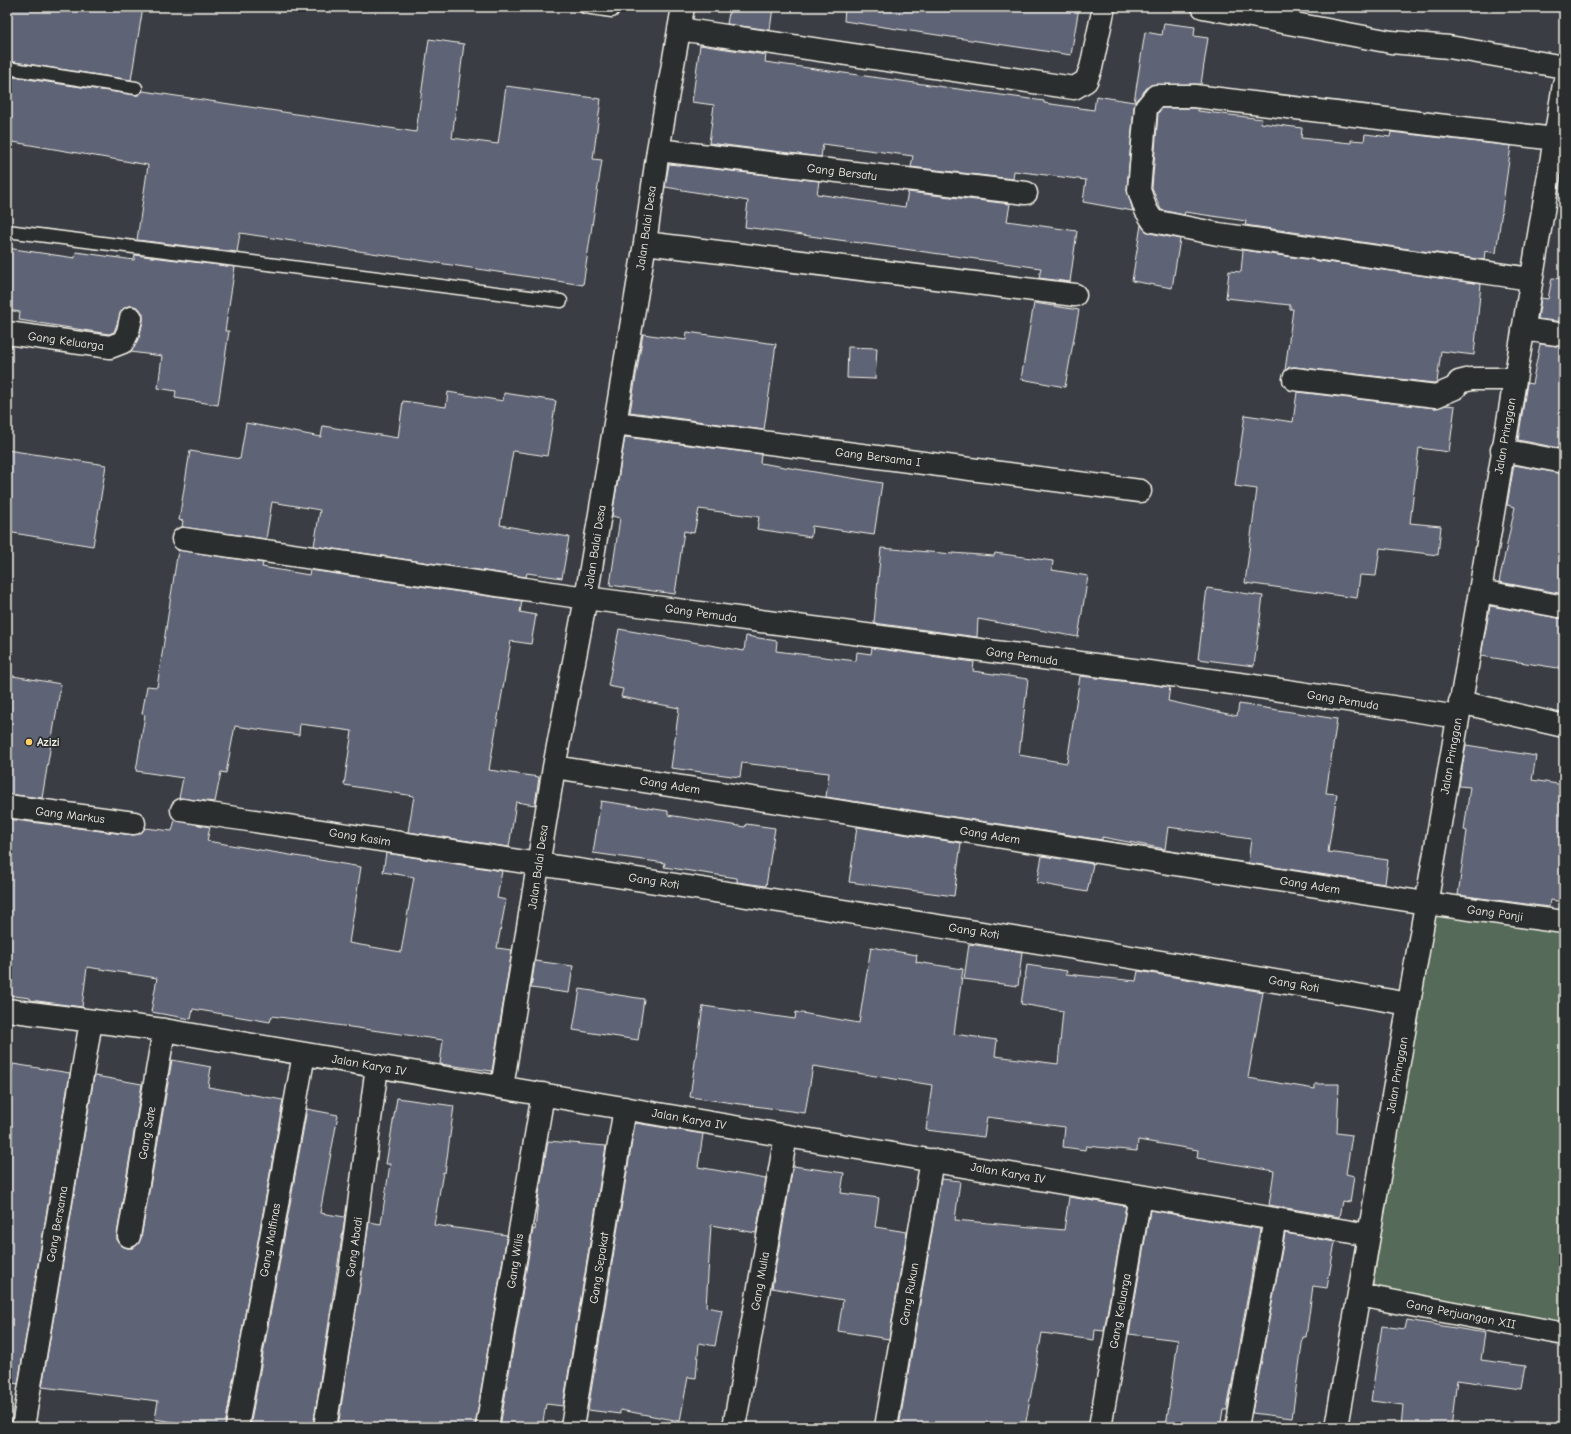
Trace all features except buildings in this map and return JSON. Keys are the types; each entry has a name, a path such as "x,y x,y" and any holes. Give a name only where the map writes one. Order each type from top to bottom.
{"street":[{"name":"Jalan Balai Desa","path":"502,1087 533,904 554,767 586,598 645,243 658,150 683,7"},
{"path":"679,29 1074,88 1086,81 1091,68 1104,7"},
{"path":"1203,7 1391,42 1449,47 1536,60 1564,67"},
{"name":"Jalan Pringgan","path":"1336,1427 1480,591 1531,279 1555,189 1555,139 1562,109 1564,84"},
{"path":"1531,279 1218,234 1153,221 1146,210 1139,190 1146,108 1156,96 1194,96 1555,139"},
{"name":"Gang Bersatu","path":"658,150 1026,193"},
{"path":"645,243 1075,295"},
{"name":"Gang Keluarga","path":"7,333 110,347 124,342 131,318"},
{"path":"1523,329 1564,336"},
{"path":"1294,379 1436,396 1455,388 1459,382 1471,379 1515,379"},
{"name":"Gang Bersama I","path":"615,423 1140,491"},
{"path":"1502,450 1564,462"},
{"name":"Gang Pemuda","path":"183,539 586,598 1239,684 1459,709 1564,726"},
{"path":"1480,591 1564,607"},
{"name":"Gang Adem","path":"554,767 1426,903"},
{"name":"Gang Markus","path":"7,806 134,822"},
{"name":"Gang Kasim","path":"182,810 538,864"},
{"name":"Gang Roti","path":"538,864 1133,956 1409,1004"},
{"name":"Gang Panji","path":"1426,903 1564,922"},
{"name":"Jalan Karya IV","path":"7,1010 164,1030 1369,1235"},
{"name":"Gang Bersama","path":"23,1427 92,1021"},
{"name":"Gang Sate","path":"129,1236 164,1030"},
{"name":"Gang Malfinas","path":"237,1427 304,1054"},
{"name":"Gang Abadi","path":"325,1427 350,1273 377,1066"},
{"name":"Gang Wilis","path":"487,1427 543,1094"},
{"name":"Gang Sepakat","path":"572,1427 625,1108"},
{"name":"Gang Mulia","path":"734,1427 786,1136"},
{"name":"Gang Rukun","path":"886,1427 932,1160"},
{"name":"Gang Keluarga","path":"1100,1427 1140,1196"},
{"path":"1237,1427 1275,1218"},
{"name":"Gang Perjuangan XII","path":"1359,1295 1564,1334"}],"lane":[{"path":"585,7 612,11"},
{"path":"7,68 136,88"},
{"path":"7,231 560,301"}],"green space":[{"path":"1433,912 1564,933 1564,1329 1371,1298"}],"place":[{"name":"Azizi","path":"29,742"}]}
